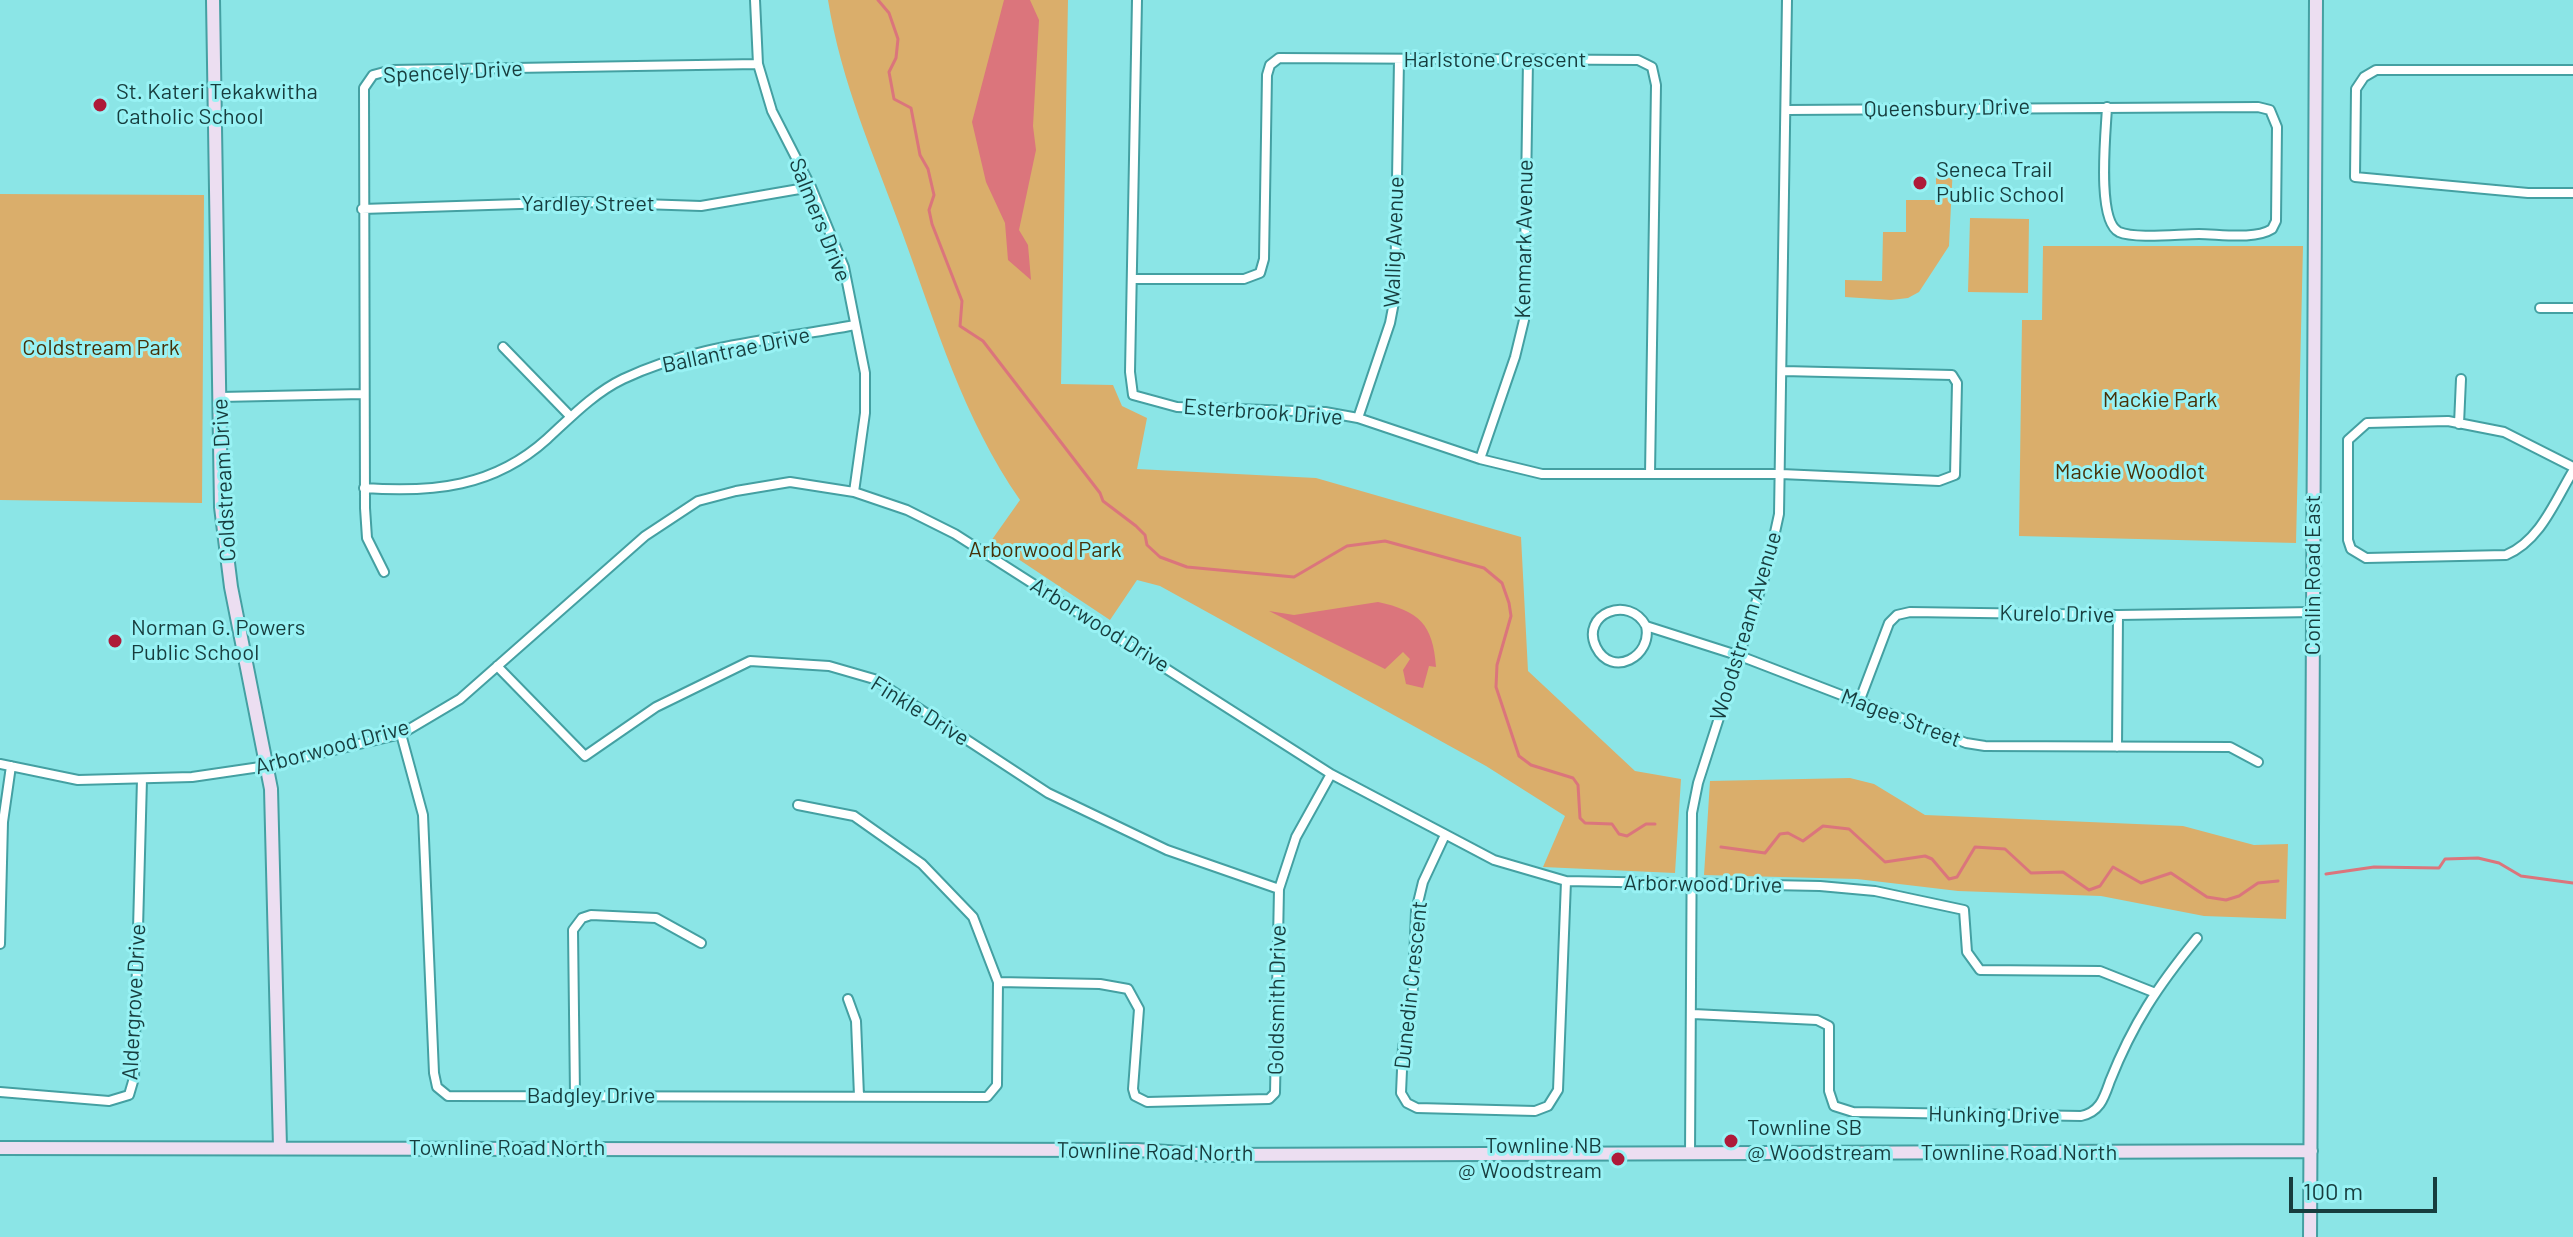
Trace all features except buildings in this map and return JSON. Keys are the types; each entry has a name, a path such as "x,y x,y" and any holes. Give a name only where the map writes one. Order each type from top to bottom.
{"street":[{"name":"Coldstream Drive","path":"213,0 221,507 226,558 267,766 273,813 280,1147"},
{"name":"Salmers Drive","path":"755,0 758,64 772,111 811,187 844,267 865,373 865,413 854,492"},
{"name":"Esterbrook Drive","path":"1137,0 1130,372 1133,395 1177,407 1289,409 1358,418 1480,459 1542,474 1781,474 1948,480 1955,475 1957,383 1952,375 1940,372 1783,371"},
{"name":"Woodstream Avenue","path":"1690,1154 1692,813 1698,783 1767,569 1779,514 1787,0"},
{"name":"Conlin Road East","path":"2310,1237 2316,0"},
{"name":"Harlstone Crescent","path":"1132,279 1244,279 1260,273 1264,259 1267,75 1274,60 1638,60 1652,67 1655,75 1650,474"},
{"name":"Wallig Avenue","path":"1358,418 1390,323 1395,297 1399,60"},
{"name":"Kenmark Avenue","path":"1480,459 1515,357 1524,320 1528,60"},
{"name":"Spencely Drive","path":"384,572 367,538 364,488 361,109 364,88 373,75 392,70 758,64"},
{"path":"2573,70 2376,70 2364,77 2356,89 2355,177 2528,193 2573,193"},
{"name":"Queensbury Drive","path":"1787,110 2107,107 2258,107 2270,110 2277,127 2276,221 2272,229 2266,233 2123,234 2114,229 2105,212 2107,107"},
{"name":"Yardley Street","path":"362,209 583,202 701,206 811,187"},
{"path":"2540,308 2573,308"},
{"name":"Ballantrae Drive","path":"364,488 430,490 487,478 520,460 570,416 622,379 660,364 747,343 855,325"},
{"path":"503,347 570,416"},
{"path":"2459,424 2461,379"},
{"path":"220,397 363,394"},
{"path":"2367,423 2459,424 2504,432 2573,469 2534,536 2523,548 2506,555 2366,558 2351,549 2347,531 2348,440 2367,423"},
{"name":"Arborwood Drive","path":"0,764 78,780 222,775 401,734 460,699 645,536 698,501 790,482 854,492 907,510 955,534 1331,774 1494,860 1566,881 1820,886 1875,891 1955,907 1964,910 1967,952 1980,970 2100,971 2153,992"},
{"path":"1618,608 1635,612 1646,626 1647,641 1636,658 1618,662 1602,655 1596,647 1594,630 1597,622 1610,610 1618,608"},
{"name":"Kurelo Drive","path":"1859,702 1889,623 1897,615 1910,612 2118,615 2314,612"},
{"path":"2117,747 2118,615"},
{"name":"Magee Street","path":"1646,626 1740,656 1966,743 2230,747 2258,762"},
{"name":"Finkle Drive","path":"497,666 585,756 656,707 750,661 829,666 874,679 1048,793 1167,850 1279,889"},
{"name":"Badgley Drive","path":"401,734 423,815 434,1073 437,1087 448,1096 987,1097 997,1085 998,982"},
{"path":"0,944 3,822 11,766"},
{"name":"Goldsmith Drive","path":"998,982 1100,984 1128,989 1139,1009 1133,1089 1135,1096 1147,1102 1269,1099 1275,1093 1279,889 1296,837 1331,774"},
{"name":"Aldergrove Drive","path":"0,1092 109,1101 129,1095 134,1078 142,779"},
{"path":"798,805 854,816 922,864 973,917 998,982"},
{"name":"Dunedin Crescent","path":"1445,835 1423,882 1416,911 1412,1010 1403,1047 1401,1093 1417,1108 1535,1111 1553,1101 1558,1090 1566,881"},
{"path":"575,1095 573,930 582,918 591,915 656,918 701,943"},
{"path":"2153,992 2197,938"},
{"name":"Hunking Drive","path":"1693,1014 1817,1020 1829,1026 1829,1091 1834,1106 1853,1112 2081,1116 2093,1113 2102,1103 2129,1032 2153,992"},
{"path":"848,999 856,1021 859,1096"},
{"name":"Townline Road North","path":"0,1148 1137,1150 1213,1155 2311,1151"}],"green space":[{"name":"Arborwood Park","path":"828,0 1068,0 1061,384 1113,385 1122,406 1147,418 1137,469 1316,478 1521,537 1528,671 1635,771 1681,779 1675,873 1543,867 1565,816 1486,766 1160,586 1137,580 1110,620 991,541 1020,500 982,437 939,336 859,118 841,60"},
{"path":"1936,163 1953,165 1949,246 1919,292 1908,298 1891,300 1845,297 1845,280 1882,281 1883,232 1906,232 1906,200 1936,200"},
{"name":"Coldstream Park","path":"0,194 204,195 202,503 0,500"},
{"path":"1970,218 2029,219 2028,293 1968,292"},
{"name":"Mackie Park","path":"2043,246 2303,246 2296,543 2019,536 2022,320 2042,320"},
{"path":"1850,778 1874,784 1925,815 2183,826 2254,845 2288,844 2286,919 2204,916 2101,896 1958,891 1857,879 1704,875 1710,781"}],"shaded area":[{"path":"1004,0 1030,0 1039,20 1033,126 1036,150 1019,230 1028,245 1031,280 1008,260 1005,223 986,182 972,122"},
{"path":"1378,602 1414,615 1427,630 1436,667 1429,666 1423,688 1406,684 1403,670 1410,659 1403,652 1385,669 1269,611 1294,615"}],"waterway":[{"path":"878,0 889,13 898,39 896,58 889,72 894,99 911,108 920,155 928,169 934,195 929,210 932,224 962,301 960,326 983,341 1103,501 1136,526 1145,535 1147,545 1160,557 1187,567 1294,577 1347,546 1385,541 1484,568 1502,583 1509,603 1511,616 1497,665 1496,687 1519,756 1531,765 1573,778 1578,785 1580,818 1585,823 1612,824 1619,834 1627,836 1646,824 1655,824"},
{"path":"1721,847 1765,853 1780,834 1788,833 1803,841 1823,826 1849,829 1885,862 1925,856 1932,859 1949,879 1957,877 1975,847 2005,849 2031,873 2063,872 2089,890 2100,886 2113,867 2141,883 2171,873 2207,897 2226,900 2239,896 2258,883 2278,881"},
{"path":"2326,874 2374,867 2439,868 2445,859 2478,858 2499,863 2521,876 2573,883"}],"place":[{"name":"St. Kateri Tekakwitha Catholic School","path":"100,105"},
{"name":"Seneca Trail Public School","path":"1920,183"},
{"name":"Norman G. Powers Public School","path":"115,641"},
{"name":"Townline SB @ Woodstream","path":"1731,1141"},
{"name":"Townline NB @ Woodstream","path":"1618,1159"}],"park label":[{"name":"Mackie Woodlot","path":"2130,472"}]}
